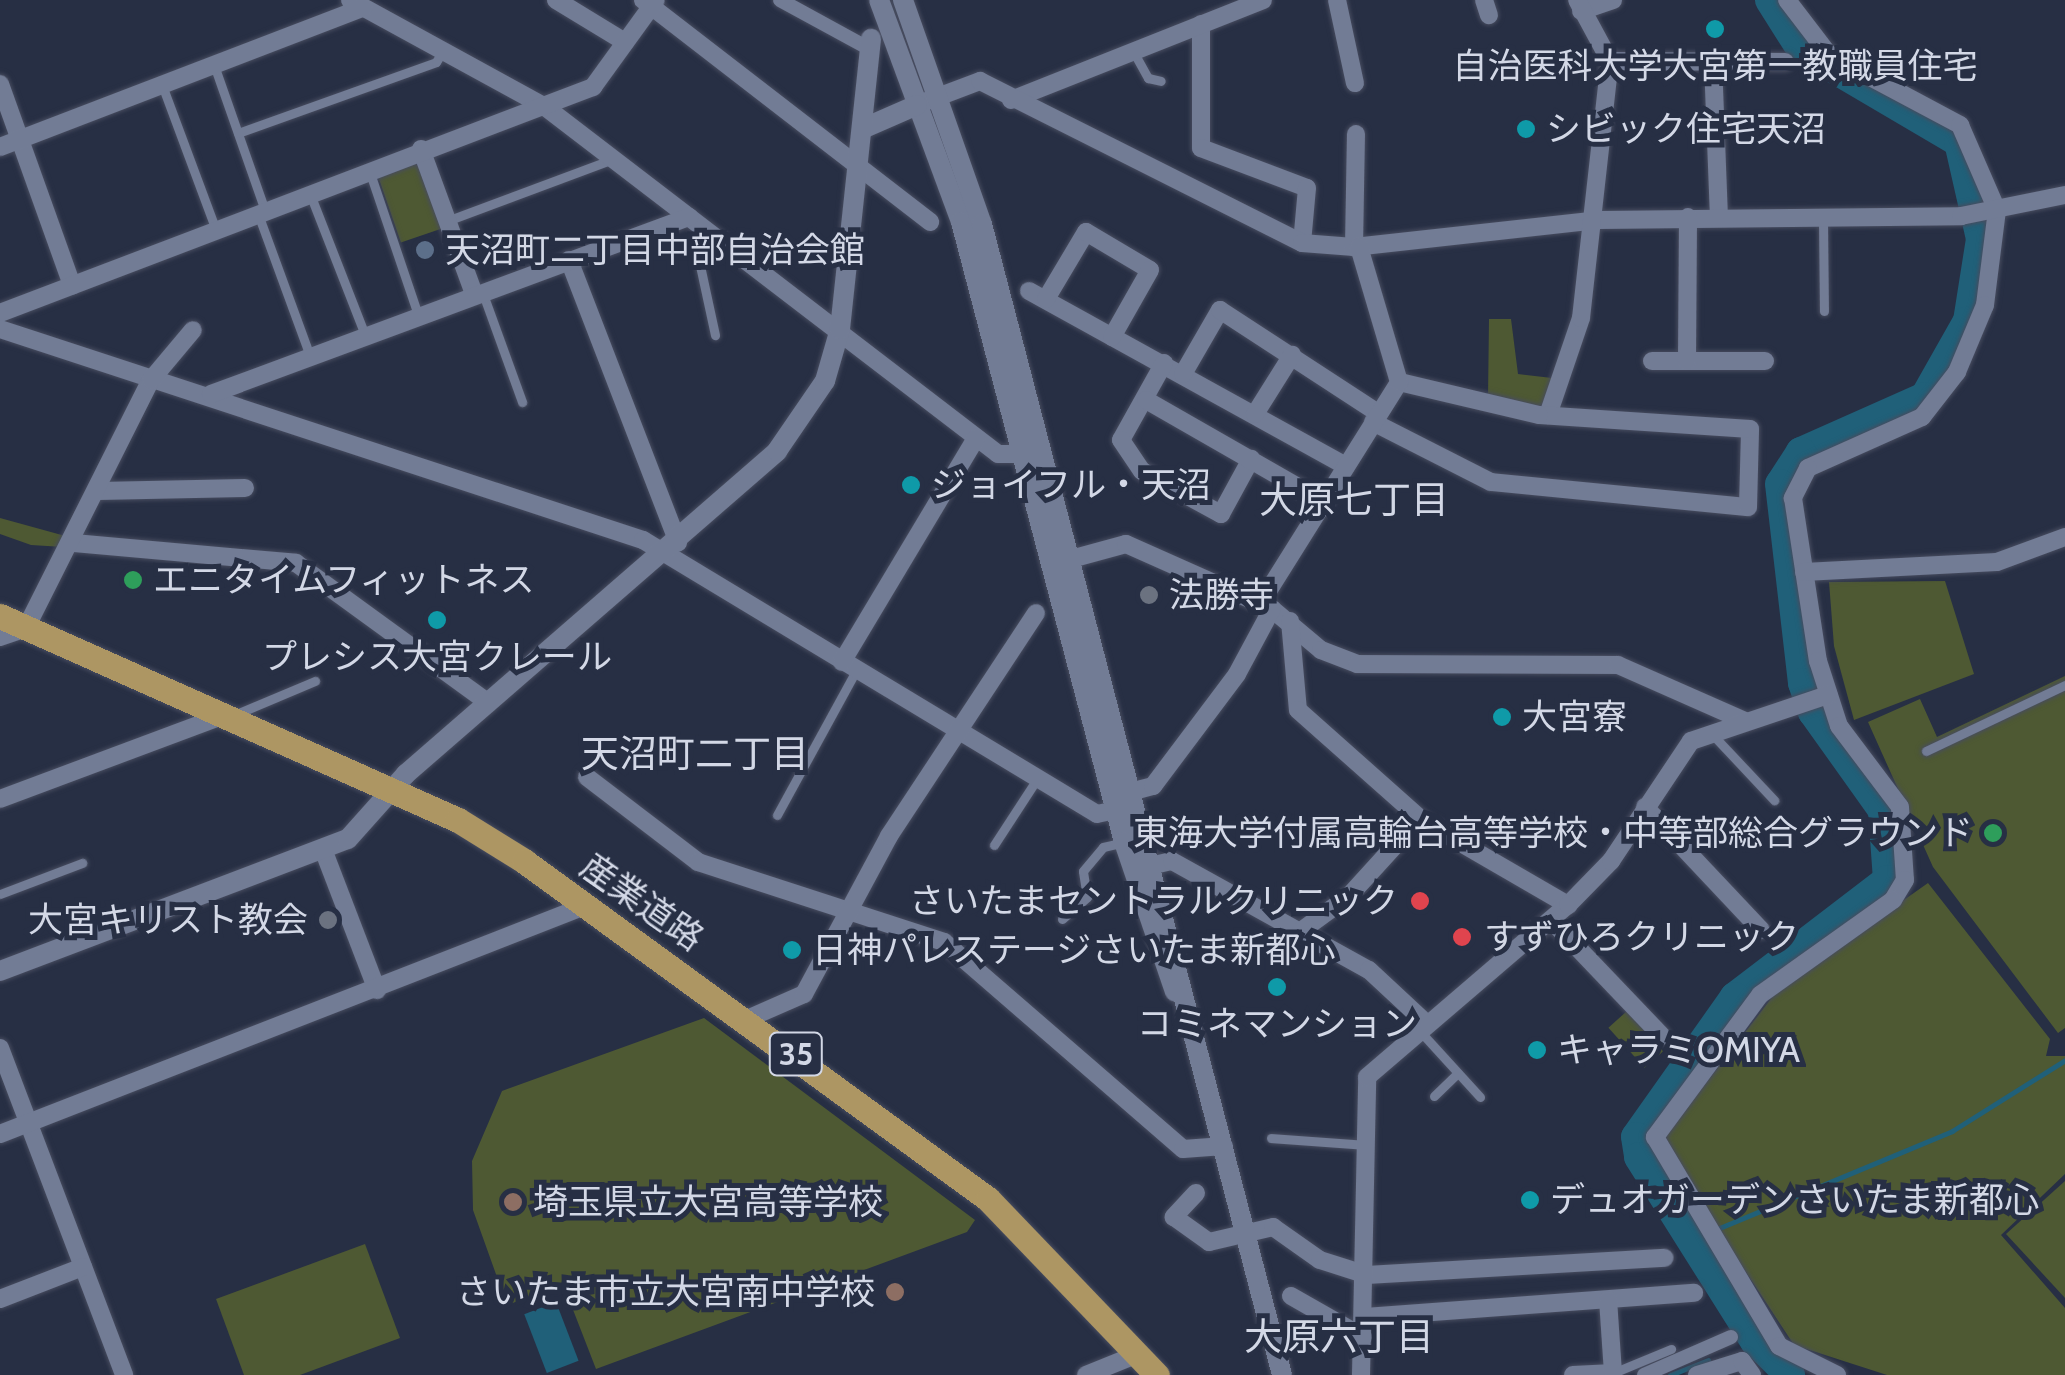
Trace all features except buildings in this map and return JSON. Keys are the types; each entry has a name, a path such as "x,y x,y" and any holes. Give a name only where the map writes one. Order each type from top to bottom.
{"main road":[{"name":"産業道路","path":"0,616 487,836 747,1019 988,1200 1158,1375"}],"street":[{"path":"556,0 626,42"},
{"path":"0,971 324,852 489,703 671,548 795,430 825,381 840,329 871,44 780,0"},
{"path":"879,0 961,222 1124,842 1216,1112"},
{"path":"903,0 939,96 1134,791 1282,1375"},
{"path":"1011,100 1201,24 1232,6 1262,0"},
{"path":"1337,0 1355,83"},
{"path":"1548,415 1581,318 1598,220 1610,62 1579,6 1613,0"},
{"path":"1787,0 1829,55 1960,125 1997,210 1972,341 1914,422 1796,482 1804,572 1828,694 1849,742 1900,806 1905,880 1894,900 1760,995 1656,1137 1780,1346 1837,1375"},
{"path":"0,313 421,149 593,87 650,2 930,222"},
{"path":"0,147 214,66 357,4 544,106 840,329 976,438 998,454 1021,454"},
{"path":"1201,24 1201,148 1307,188 1302,243"},
{"path":"1610,62 1784,62"},
{"path":"1712,62 1718,217"},
{"path":"862,129 980,81 1011,100 1302,243 1356,247 1598,220 1960,216 2065,195"},
{"path":"0,84 72,285"},
{"path":"1356,134 1356,247 1399,382"},
{"path":"421,149 478,292"},
{"path":"210,394 689,217"},
{"path":"1687,361 1688,217"},
{"path":"1112,337 1150,270 1086,232 1037,295 1112,337 1164,363 1346,466"},
{"path":"568,260 671,548"},
{"path":"1183,374 1220,310 1292,355 1375,418 1491,482 1748,507 1750,429 1548,415 1399,382"},
{"path":"0,329 151,380 210,394 671,548 955,731 1097,814 1116,810"},
{"path":"0,637 26,628 74,543 151,380 193,330"},
{"path":"1255,414 1292,355"},
{"path":"1652,361 1765,360"},
{"path":"1164,363 1121,440 1142,472 1221,514 1251,458"},
{"path":"1134,791 1153,786 1201,722 1324,502 1399,382"},
{"path":"1146,400 1324,502"},
{"path":"849,666 976,438"},
{"path":"98,491 245,488"},
{"path":"1804,572 1998,562 2065,537"},
{"path":"74,543 296,562 489,703"},
{"path":"1070,559 1126,544 1266,607 1290,621 1321,650 1358,664 1618,665 1745,721"},
{"path":"747,1019 804,994 955,731 1036,613"},
{"path":"1290,621 1298,710 1420,818 1568,905"},
{"path":"1360,1375 1367,1275 1362,1086 1421,1025 1568,905 1645,808 1690,742 1828,694"},
{"path":"0,799 225,717"},
{"path":"587,777 698,862 944,942 1182,1150 1224,1146"},
{"path":"1645,808 1761,930"},
{"path":"1301,931 1349,896 1420,818"},
{"path":"324,852 377,990"},
{"path":"1154,866 1172,861 1369,970 1421,1025"},
{"path":"0,1134 585,906"},
{"path":"1552,921 1662,1036"},
{"path":"0,1048 124,1375"},
{"path":"1196,1193 1174,1217 1209,1242 1273,1227 1320,1260 1367,1275 1665,1258"},
{"path":"0,1299 84,1268"},
{"path":"1291,1296 1364,1327 1694,1293"},
{"path":"1573,1375 1613,1372 1608,1300"},
{"path":"1644,1375 1731,1336"},
{"path":"1086,1375 1138,1354"},
{"path":"1697,1375 1747,1368"}],"lane":[{"path":"238,133 436,62 443,51"},
{"path":"1133,51 1148,78 1162,81"},
{"path":"214,66 310,356"},
{"path":"162,85 216,230"},
{"path":"447,220 614,158"},
{"path":"370,171 418,315"},
{"path":"310,194 365,335"},
{"path":"1823,216 1824,311"},
{"path":"710,234 699,261 715,335"},
{"path":"478,292 522,402"},
{"path":"777,815 849,666"},
{"path":"225,717 315,681"},
{"path":"1926,751 2065,685"},
{"path":"1712,734 1774,800"},
{"path":"994,845 1037,779"},
{"path":"1062,918 1086,896 1083,870 1102,847 1124,842"},
{"path":"0,894 82,864"},
{"path":"1421,1025 1480,1098"},
{"path":"1434,1096 1458,1073"},
{"path":"1271,1138 1366,1145"},
{"path":"1731,1336 1747,1368"},
{"path":"1613,1372 1671,1349"}],"green space":[{"path":"419,157 443,228 401,243 376,172"},
{"path":"1489,319 1511,319 1518,374 1552,378 1542,409 1488,397"},
{"path":"0,518 69,537 63,547 31,545 0,534"},
{"path":"1945,581 1974,674 1854,720 1834,646 1829,582"},
{"name":"東海大学付属高輪台高等学校・中等部総合グラウンド","path":"2065,676 2065,1028 2058,1033 1933,867 1868,722 1920,699 1937,737"},
{"path":"1928,883 2050,1039 2046,1056 2065,1056 2065,1174 2001,1235 2065,1308 2065,1375 1887,1375 1794,1345 1665,1149 1666,1135 1780,987"},
{"path":"1627,1011 1663,1051 1645,1068 1608,1028"},
{"path":"704,1018 975,1220 967,1232 596,1369 563,1284 507,1305 473,1210 472,1161 502,1091"},
{"path":"2065,1181 2065,1298 2006,1234"},
{"path":"365,1244 400,1338 300,1375 244,1375 216,1299"}],"water":[{"path":"556,1302 579,1361 547,1373 524,1314"}],"waterway":[{"path":"1770,0 1801,49 1959,142 1981,239 1968,321 1925,397 1801,452 1780,484 1803,683 1813,712 1883,810 1888,880 1735,997 1636,1137 1639,1157 1755,1341 1790,1375"},
{"path":"1717,1229 1952,1131 2065,1060"},
{"path":"1744,1346 1755,1341"},
{"path":"1670,1375 1708,1360"}],"place":[{"name":"自治医科大学大宮第一教職員住宅","path":"1715,29"},
{"name":"シビック住宅天沼","path":"1526,129"},
{"name":"天沼町二丁目中部自治会館","path":"425,250"},
{"name":"ジョイフル・天沼","path":"911,485"},
{"name":"エニタイムフィットネス","path":"133,580"},
{"name":"法勝寺","path":"1149,595"},
{"name":"プレシス大宮クレール","path":"437,620"},
{"name":"大宮寮","path":"1502,717"},
{"name":"東海大学付属高輪台高等学校・中等部総合グラウンド","path":"1993,833"},
{"name":"さいたまセントラルクリニック","path":"1420,901"},
{"name":"大宮キリスト教会","path":"328,920"},
{"name":"すずひろクリニック","path":"1462,937"},
{"name":"日神パレステージさいたま新都心","path":"792,950"},
{"name":"コミネマンション","path":"1277,987"},
{"name":"キャラミOMIYA","path":"1537,1050"},
{"name":"デュオガーデンさいたま新都心","path":"1530,1200"},
{"name":"埼玉県立大宮高等学校","path":"513,1202"},
{"name":"さいたま市立大宮南中学校","path":"895,1292"}],"district":[{"name":"大原七丁目","path":"1354,500"},
{"name":"天沼町二丁目","path":"695,754"},
{"name":"大原六丁目","path":"1339,1337"}]}
